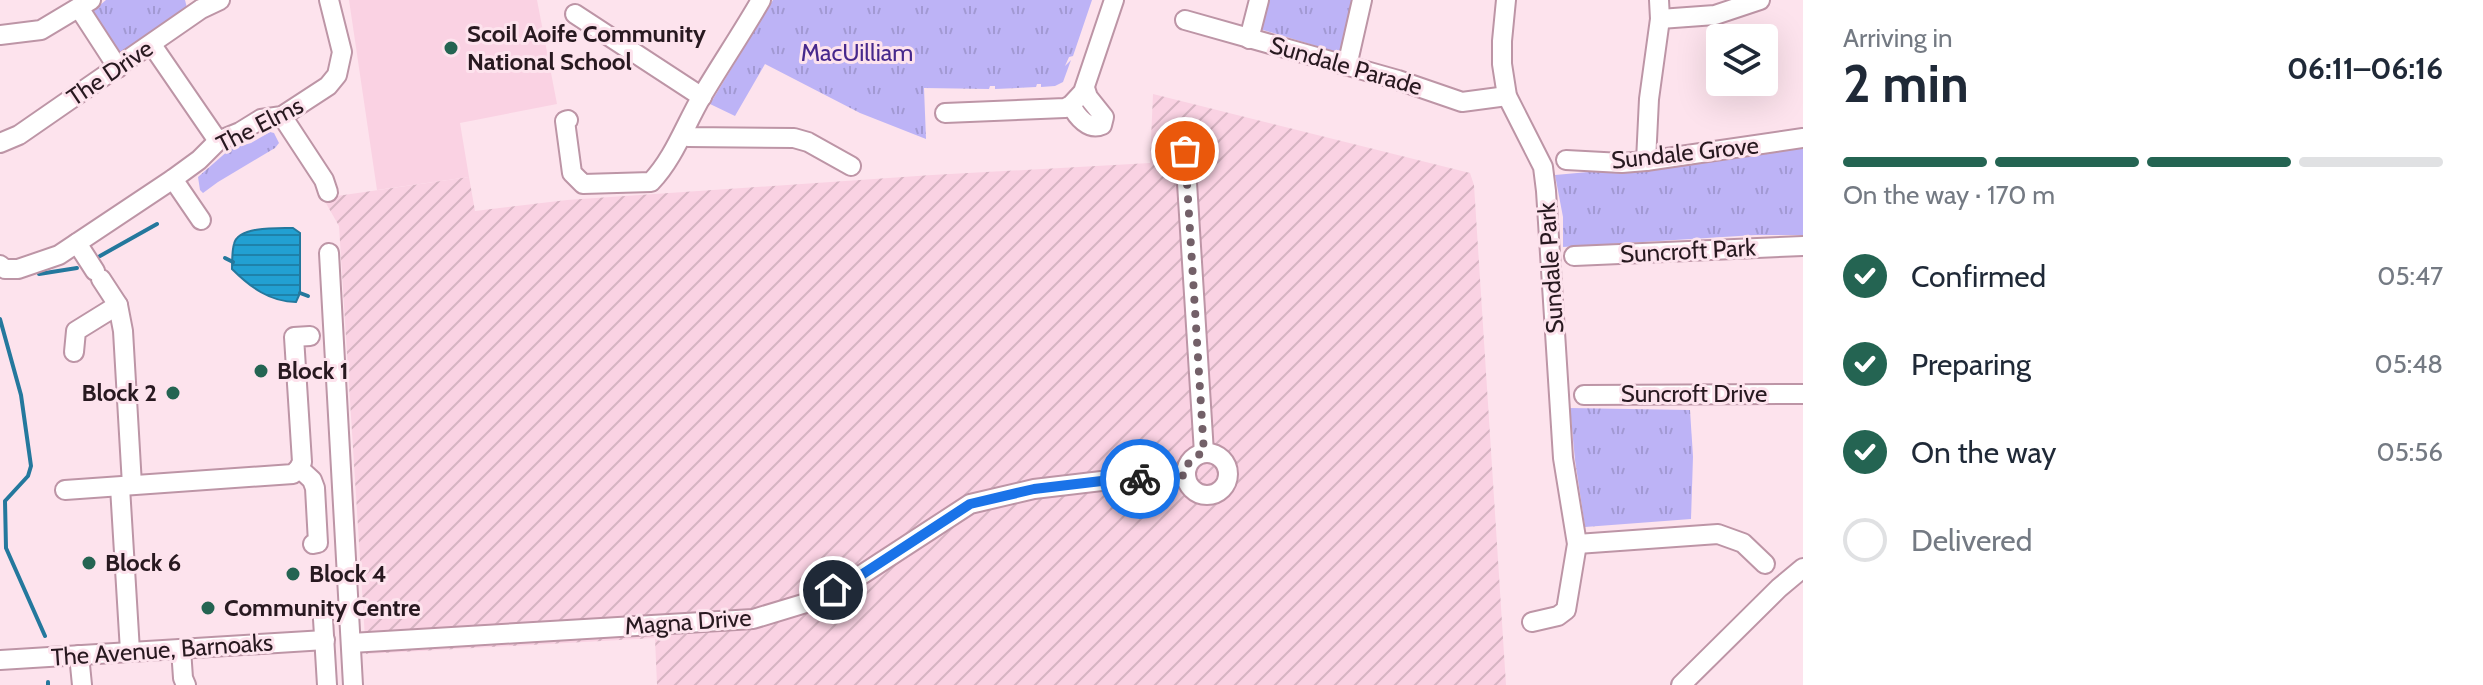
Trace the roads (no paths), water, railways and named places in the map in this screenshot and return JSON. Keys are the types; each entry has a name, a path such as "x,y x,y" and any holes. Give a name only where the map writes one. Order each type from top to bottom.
{"street":[{"name":"The Drive","path":"0,143 19,135 152,45 198,5 220,0"},
{"name":"The Elms","path":"0,265 5,269 18,269 59,255 173,179 218,141 261,119 282,116 328,86 337,75 342,52 329,0"},
{"path":"568,120 565,121 572,173 583,184 651,182 684,134 702,97 761,0"},
{"path":"945,113 1065,108 1071,105 1085,88 1114,0"},
{"path":"1249,39 1259,0"},
{"path":"1347,66 1362,0"},
{"name":"Sundale Park","path":"1506,0 1502,64 1507,96 1543,167 1552,262 1563,458 1577,544 1566,610 1558,616 1532,622"},
{"path":"1646,161 1659,10 1715,15 1760,0"},
{"path":"0,35 41,30 85,4 118,68"},
{"path":"575,14 702,97"},
{"name":"Sundale Parade","path":"1185,20 1462,102 1507,96"},
{"path":"152,45 218,141"},
{"path":"1071,105 1090,126 1096,128 1102,125 1104,117 1088,97 1085,88"},
{"path":"282,116 324,180 328,192"},
{"path":"684,134 688,137 794,138 808,142 851,166"},
{"name":"Sundale Grove","path":"1566,160 1646,161 1803,138"},
{"path":"1185,151 1204,453"},
{"path":"173,179 201,220"},
{"path":"77,243 118,305 123,331 130,651"},
{"name":"Suncroft Park","path":"1574,256 1803,246"},
{"path":"329,253 353,685"},
{"path":"74,352 76,331 118,305"},
{"path":"65,490 293,474 302,462 294,337 310,336"},
{"name":"Suncroft Drive","path":"1584,395 1803,394"},
{"path":"1204,453 1223,460 1228,474 1223,488 1203,495 1191,488 1185,475 1192,458 1204,453"},
{"path":"299,468 312,480 315,488 318,543 313,544"},
{"name":"Magna Drive","path":"351,643 753,619 806,603 852,581 970,504 1034,489 1110,480 1169,479 1185,475"},
{"path":"1577,544 1718,534 1743,543 1765,564"},
{"path":"1681,685 1803,568"},
{"path":"323,619 327,685"},
{"name":"The Avenue, Barnoaks","path":"0,660 325,640"},
{"path":"181,649 186,685"},
{"path":"79,655 82,685"}],"water":[{"path":"293,228 300,233 300,293 296,302 261,292 232,269 232,253 237,238 260,229"}],"waterway":[{"path":"100,256 157,224"},
{"path":"225,258 233,262"},
{"path":"39,274 77,268"},
{"path":"300,293 308,296"},
{"path":"0,319 21,395 31,466 28,476 5,501 6,548 45,636"}],"place":[{"name":"Scoil Aoife Community National School","path":"451,48"},
{"name":"Block 1","path":"261,371"},
{"name":"Block 2","path":"173,393"},
{"name":"Block 6","path":"89,563"},
{"name":"Block 4","path":"293,574"},
{"name":"Community Centre","path":"208,608"}],"park label":[{"name":"MacUilliam","path":"857,53"}]}
